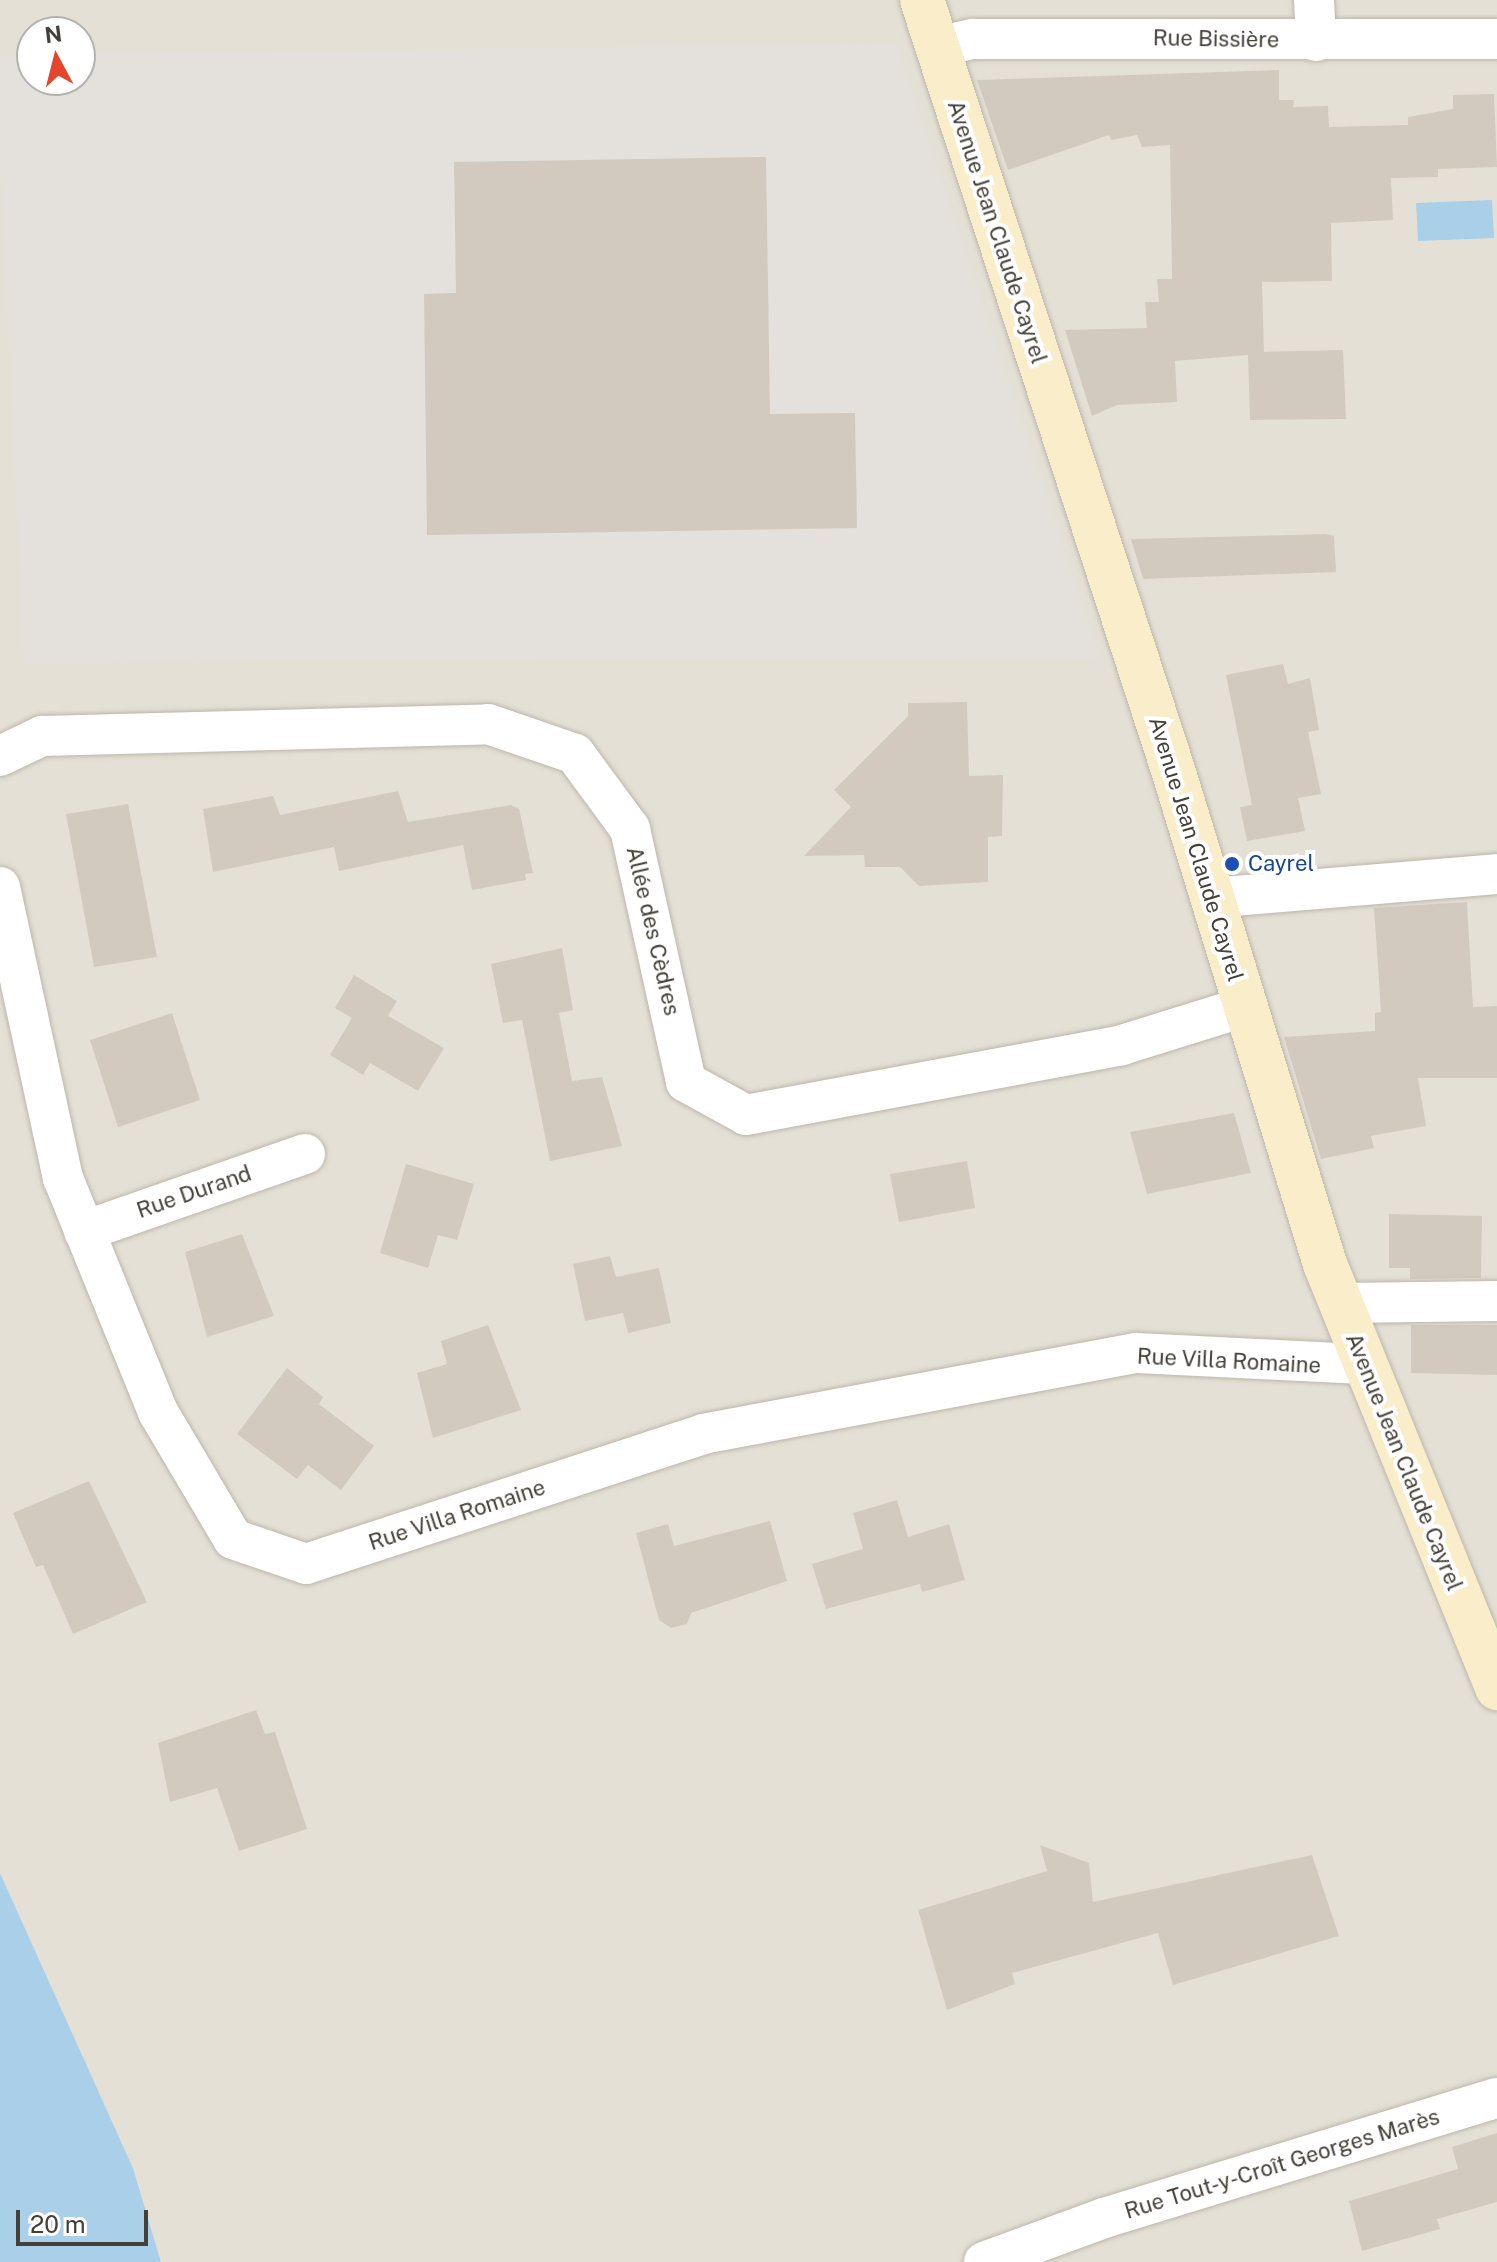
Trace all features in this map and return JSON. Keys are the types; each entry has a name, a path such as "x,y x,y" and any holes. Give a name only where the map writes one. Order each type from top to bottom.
{"main road":[{"name":"Avenue Jean Claude Cayrel","path":"922,0 1340,1303 1497,1688"}],"street":[{"path":"1314,0 1316,41"},
{"name":"Rue Bissière","path":"937,47 973,39 1497,39"},
{"name":"Allée des Cèdres","path":"0,756 42,736 488,724 575,754 630,829 686,1082 746,1115 1122,1045 1244,1007"},
{"path":"1211,898 1497,874"},
{"name":"Rue Villa Romaine","path":"1,890 63,1178 158,1412 233,1539 306,1564 718,1431 1136,1353 1364,1364"},
{"name":"Rue Durand","path":"84,1231 305,1154"},
{"path":"1340,1303 1497,1301"},
{"name":"Rue Tout-y-Croît Georges Marès","path":"984,2262 1074,2246 1497,2098"}],"shaded area":[{"path":"0,0 1497,0 1497,2262 161,2262 133,2168 0,1873"},
{"path":"896,43 1100,658 24,663 0,166 0,55 16,54 16,96 96,96 96,54"}],"water":[{"path":"1492,200 1494,238 1418,241 1416,203"},
{"path":"0,1873 133,2168 161,2262 0,2262"}],"building":[{"path":"1279,70 1279,100 1294,100 1293,107 1328,106 1329,127 1408,125 1408,117 1453,109 1453,95 1494,94 1497,167 1438,169 1438,177 1391,178 1393,220 1331,223 1332,281 1262,282 1264,352 1343,350 1346,419 1250,420 1248,355 1175,361 1177,402 1117,405 1092,416 1065,330 1147,328 1145,302 1159,302 1157,279 1172,279 1170,145 1142,147 1137,135 1111,140 1109,135 1008,170 977,80"},
{"path":"766,157 770,414 855,413 857,528 427,535 424,294 456,293 454,162"},
{"path":"1334,536 1336,572 1143,579 1131,539"},
{"path":"1283,664 1288,684 1310,678 1319,730 1308,732 1321,794 1298,798 1305,831 1247,841 1240,807 1252,805 1226,675"},
{"path":"967,702 969,776 1003,775 1002,836 988,837 988,882 919,886 900,867 865,867 864,855 804,856 851,807 834,790 908,716 908,703"},
{"path":"398,791 408,822 511,805 519,809 533,873 525,874 526,880 472,890 463,845 339,871 334,847 213,872 203,809 273,796 280,815"},
{"path":"128,804 157,957 94,967 66,814"},
{"path":"1467,902 1473,1007 1497,1006 1497,1078 1418,1078 1426,1126 1371,1136 1374,1148 1321,1159 1284,1037 1375,1031 1375,1013 1381,1012 1374,908"},
{"path":"562,948 573,1010 559,1013 572,1081 602,1077 622,1146 550,1161 522,1020 503,1023 491,964"},
{"path":"354,975 397,1001 388,1016 444,1048 418,1091 370,1063 363,1075 330,1055 352,1018 335,1008"},
{"path":"172,1013 200,1100 118,1127 90,1040"},
{"path":"1234,1113 1251,1173 1147,1194 1130,1132"},
{"path":"967,1161 975,1208 899,1222 890,1174"},
{"path":"406,1164 474,1184 457,1240 438,1235 428,1268 380,1253"},
{"path":"1389,1214 1482,1216 1481,1278 1410,1279 1410,1268 1389,1268"},
{"path":"242,1234 274,1316 207,1337 185,1252"},
{"path":"610,1256 616,1277 659,1268 671,1323 628,1333 623,1313 585,1321 573,1264"},
{"path":"488,1325 521,1410 433,1438 417,1373 447,1364 441,1341"},
{"path":"1411,1325 1497,1325 1497,1375 1411,1373"},
{"path":"287,1368 323,1397 319,1404 374,1446 341,1490 308,1465 297,1479 237,1434"},
{"path":"89,1481 147,1602 73,1634 43,1565 36,1567 13,1513"},
{"path":"897,1500 908,1537 949,1524 965,1580 922,1592 920,1584 826,1609 812,1564 863,1549 853,1513"},
{"path":"770,1521 787,1581 691,1613 687,1624 671,1628 659,1620 636,1533 668,1524 674,1546"},
{"path":"256,1710 265,1734 275,1732 307,1829 239,1851 217,1788 170,1802 158,1743"},
{"path":"1040,1845 1089,1863 1093,1902 1312,1855 1339,1936 1173,1985 1158,1933 1012,1973 1015,1984 947,2010 918,1910 1047,1871"},
{"path":"1497,2133 1497,2202 1437,2219 1440,2229 1362,2251 1349,2201 1458,2169 1452,2147"}],"place":[{"name":"Cayrel","path":"1232,864"}]}
